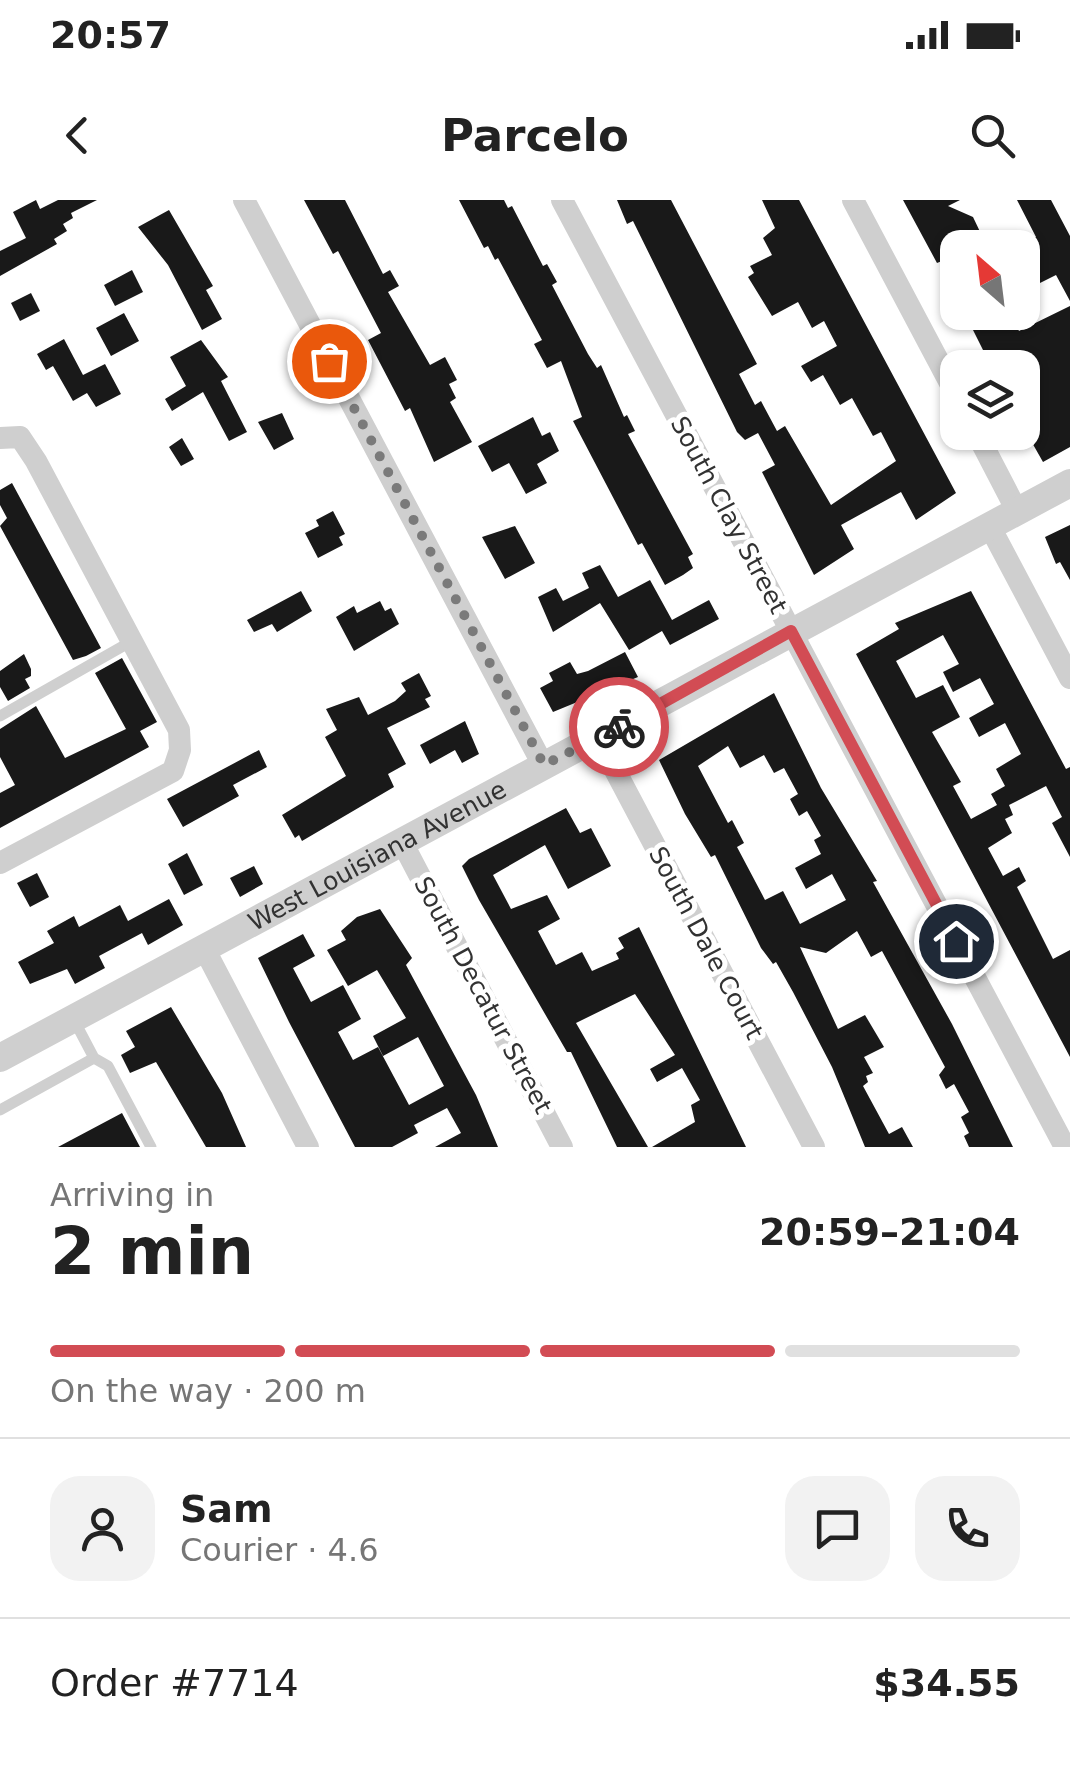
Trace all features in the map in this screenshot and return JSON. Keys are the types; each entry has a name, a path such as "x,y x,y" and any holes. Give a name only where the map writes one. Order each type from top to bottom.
{"street":[{"path":"244,200 544,765"},
{"name":"South Clay Street","path":"562,200 1065,1147"},
{"path":"853,200 940,364"},
{"path":"0,438 20,438 36,461 179,730 180,750 173,772 0,863"},
{"path":"985,450 1017,512"},
{"name":"West Louisiana Avenue","path":"0,1058 1070,482"},
{"path":"990,528 1070,678"},
{"name":"South Dale Court","path":"598,738 814,1147"},
{"name":"South Decatur Street","path":"403,844 562,1147"},
{"path":"205,950 308,1147"}],"lane":[{"path":"0,716 132,641"},
{"path":"74,1019 94,1058 108,1066 151,1147"},
{"path":"0,1110 94,1058"}],"building":[{"path":"36,200 40,209 58,200 97,200 71,213 73,218 63,224 67,231 54,239 57,244 0,276 0,251 26,238 13,212"},
{"path":"304,200 345,200 383,274 390,270 399,286 388,292 430,365 445,357 457,380 449,384 456,398 450,402 472,442 434,462 410,408 405,411 368,340 381,333 338,251 333,254"},
{"path":"459,200 504,200 508,208 512,206 543,266 547,264 557,282 552,285 588,354 597,368 601,365 624,417 627,415 635,431 628,434 693,554 688,557 693,568 683,575 665,585 642,543 638,545 573,421 582,417 561,361 547,368 534,344 542,340 498,258 495,260 488,246 484,248"},
{"path":"617,200 671,200 757,364 739,374 755,405 761,401 777,431 785,426 831,505 896,461 881,432 873,436 852,398 840,405 823,375 811,382 801,366 837,346 824,321 812,328 798,302 772,316 748,277 754,273 750,266 772,255 763,238 775,228 762,200 799,200 956,493 916,520 901,492 841,525 854,549 814,575 762,472 775,465 758,433 745,440 737,432 633,221 627,224"},
{"path":"903,200 960,200 948,206 973,217 979,230 940,230 937,263"},
{"path":"1017,200 1051,200 1070,236 1070,301 1056,275 1040,283 1040,230 1032,230"},
{"path":"169,210 213,286 206,290 222,319 202,330 168,265 138,227"},
{"path":"132,270 143,292 115,306 104,285"},
{"path":"31,293 40,311 20,321 11,303"},
{"path":"1070,306 1070,447 1043,462 1036,450 1040,450 1040,350 983,350 973,330 1040,330 1040,321"},
{"path":"124,313 139,341 111,356 96,328"},
{"path":"64,339 83,375 105,364 121,394 96,407 87,393 73,401 53,366 46,370 37,354"},
{"path":"201,340 228,377 221,381 247,432 229,441 203,392 172,411 165,399 186,386 170,357"},
{"path":"282,413 294,439 274,450 258,422"},
{"path":"533,417 542,436 550,432 559,451 537,464 547,483 526,494 509,463 492,472 478,446"},
{"path":"182,438 194,459 181,466 169,447"},
{"path":"12,483 101,648 86,656 73,660 0,526 7,518 0,505 0,490"},
{"path":"333,511 345,534 339,537 343,545 318,558 305,533 319,526 316,520"},
{"path":"1070,525 1070,580 1060,562 1056,564 1045,537"},
{"path":"515,526 535,563 505,579 482,537"},
{"path":"600,565 618,597 650,580 672,620 709,600 719,619 670,645 662,631 629,650 600,603 553,632 538,597 556,588 563,601 589,588 582,573"},
{"path":"301,591 312,611 277,632 272,624 254,632 247,620"},
{"path":"971,591 1066,769 1070,767 1070,857 1052,823 1062,817 1046,786 1009,805 1013,815 1005,819 1012,833 988,848 1003,876 1019,867 1026,881 1017,887 1053,959 1070,950 1070,1057 856,654 899,629 895,623","holes":["943,635 959,664 943,672 953,692 980,678 994,704 969,718 979,737 1005,723 1021,754 996,769 1005,786 991,794 997,805 971,819 953,786 961,782 932,732 960,717 943,685 916,698 896,661"]},
{"path":"380,601 385,611 391,608 399,624 354,651 336,617 354,606 357,613"},
{"path":"625,652 638,677 553,712 540,688 553,681 549,673 570,662 577,674 588,671"},
{"path":"24,654 31,669 31,676 25,679 30,688 8,701 0,687 0,671"},
{"path":"122,658 157,722 140,731 149,747 0,828 0,793 15,785 0,757 0,729 36,706 65,758 126,729 95,673"},
{"path":"419,673 431,696 425,699 430,707 387,728 406,764 388,774 394,787 302,841 299,835 295,838 282,815 346,776 325,737 337,730 326,709 359,697 368,715 395,701 406,691 401,683"},
{"path":"774,693 821,788 877,881 873,882 952,1024 1013,1147 969,1147 964,1136 969,1133 961,1117 969,1112 954,1084 946,1089 939,1075 945,1067 882,951 871,957 857,931 826,953 800,947 838,1029 865,1015 884,1047 864,1057 873,1073 866,1076 868,1082 863,1086 889,1134 902,1127 913,1147 865,1147 832,1067 793,992 776,962 773,964 761,948 715,855 711,857 685,814 659,760","holes":["728,746 740,768 764,755 774,773 784,768 798,794 790,799 799,816 807,811 821,836 814,840 821,854 795,868 806,889 832,874 846,900 800,924 783,891 765,900 737,847 744,843 732,820 728,823 698,766"]},
{"path":"465,721 479,754 462,763 455,750 430,764 420,745"},
{"path":"259,750 267,767 233,785 239,796 183,827 167,799"},
{"path":"566,808 580,833 591,828 611,866 568,889 545,845 493,875 511,909 547,895 560,919 538,931 556,965 582,952 592,971 619,959 616,953 624,948 618,938 639,927 746,1147 652,1147 695,1122 691,1105 700,1100 682,1068 657,1082 650,1069 675,1055 635,994 576,1023 648,1147 617,1147 571,1052 567,1052 479,900 462,866"},
{"path":"187,853 203,885 184,895 168,864"},
{"path":"254,866 263,884 240,897 230,878"},
{"path":"37,873 49,897 30,907 17,883"},
{"path":"169,899 183,925 148,945 142,933 99,956 105,968 75,984 67,969 30,984 18,962 54,943 47,931 74,916 79,927 120,905 128,921"},
{"path":"380,909 412,958 406,965 476,1095 498,1147 435,1147 461,1133 447,1108 414,1125 418,1133 392,1147 355,1147 289,1022 258,958 303,934 315,956 293,968 311,1002 343,985 361,1019 338,1032 353,1060 378,1047 409,1105 444,1086 418,1037 383,1056 373,1036 406,1018 377,970 348,986 327,950 346,940 341,931 357,917"},
{"path":"171,1007 222,1093 246,1147 206,1147 156,1062 130,1073 121,1055 135,1047 126,1031"},
{"path":"122,1113 140,1147 58,1147"}],"way so far":[{"path":"329,361 544,765 619,727"}],"route":[{"path":"619,727 791,631 956,941"}]}
